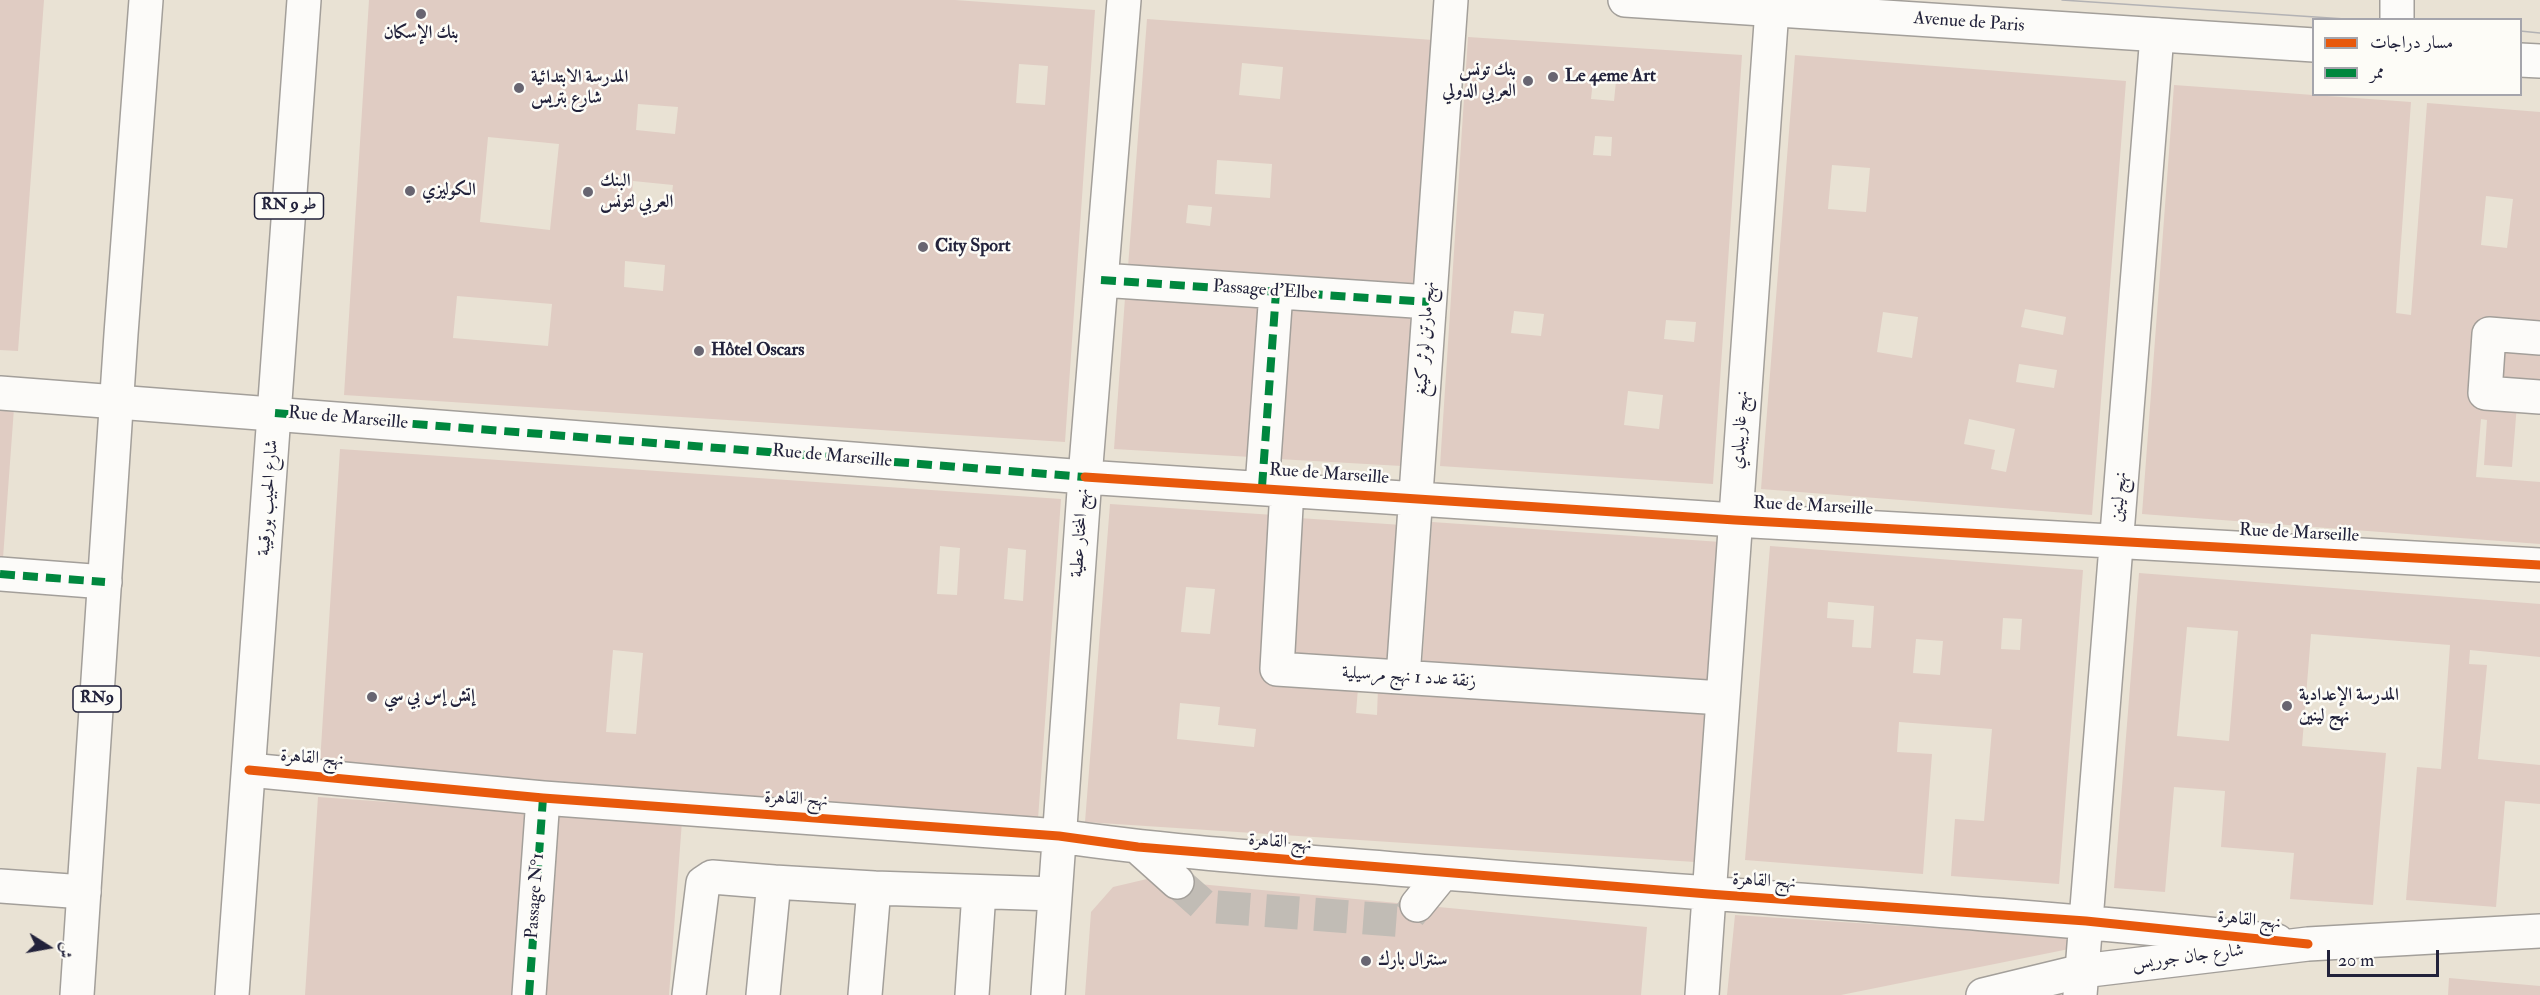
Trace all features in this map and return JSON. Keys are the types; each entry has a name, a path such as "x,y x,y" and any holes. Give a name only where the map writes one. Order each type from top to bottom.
{"street":[{"path":"116,402 147,0"},
{"name":"شارع الحبيب بورقيبة","path":"232,995 304,0"},
{"name":"نهج المختار عطية","path":"1048,995 1085,477 1124,0"},
{"name":"نهج مارتن لوثر كينغ","path":"1403,677 1451,0"},
{"name":"Avenue de Paris","path":"1625,0 2312,45"},
{"path":"2397,0 2397,18"},
{"name":"نهج غاريبلدي","path":"1702,995 1772,9"},
{"name":"نهج لينين","path":"2081,983 2157,35"},
{"path":"2522,60 2540,61"},
{"name":"Passage d'Elbe","path":"1101,280 1429,302"},
{"path":"1274,488 1276,292"},
{"path":"2540,338 2489,334 2485,393 2540,397"},
{"name":"Rue de Marseille","path":"0,393 1085,477 1735,520 2540,565"},
{"name":"RN9","path":"77,995 116,402"},
{"name":"زنقة عدد 1 نهج مرسيلية","path":"1274,488 1277,669 1722,698"},
{"path":"0,574 105,582"},
{"name":"نهج القاهرة","path":"249,770 543,798 1059,836 1138,848 1708,894 2086,921 2308,944"},
{"name":"Passage N°1","path":"529,995 543,798"},
{"path":"1138,848 1177,882"},
{"path":"1417,905 1443,873"},
{"path":"689,995 704,883 712,877 874,888 1055,894"},
{"path":"763,995 774,882"},
{"path":"0,886 84,892"},
{"path":"865,995 874,888"},
{"path":"972,995 979,892"},
{"name":"شارع جان جوريس","path":"1983,995 2081,983 2308,944 2540,931"}],"building":[{"path":"0,0 44,0 18,351 0,350"},
{"path":"369,0 955,0 1095,10 1065,442 344,395","holes":["1019,64 1048,66 1045,105 1016,103","638,104 678,107 675,134 636,130","488,137 559,144 550,230 480,222","633,181 673,185 670,210 631,207","625,261 665,265 663,291 624,287","457,296 552,304 548,346 453,338"]},
{"path":"1147,19 1433,40 1413,287 1128,267","holes":["1242,63 1283,67 1280,99 1239,95","1217,160 1272,164 1270,198 1215,194","1188,205 1212,207 1210,226 1186,223"]},
{"path":"1468,37 1742,55 1713,484 1440,466","holes":["1593,80 1616,81 1614,101 1591,99","1595,136 1612,137 1611,156 1593,155","1514,311 1544,314 1541,336 1511,333","1666,320 1696,322 1694,342 1664,339","1628,391 1663,395 1659,429 1624,425"]},
{"path":"1795,55 2126,81 2092,515 1761,489","holes":["1832,165 1870,168 1866,212 1828,209","2025,309 2066,317 2063,335 2021,327","1883,312 1918,317 1912,358 1877,352","2019,364 2057,370 2054,388 2016,382","1969,419 2015,429 2006,472 1991,469 1995,450 1964,444"]},
{"path":"2174,85 2411,102 2396,313 2411,315 2427,103 2540,112 2540,329 2482,325 2476,401 2517,404 2512,467 2484,465 2487,420 2481,419 2476,477 2540,482 2540,544 2142,514","holes":["2486,196 2513,199 2507,248 2481,245"]},
{"path":"1125,298 1259,307 1251,457 1114,449"},
{"path":"1287,309 1411,316 1402,466 1278,459"},
{"path":"2497,341 2540,344 2540,384 2494,380"},
{"path":"0,407 14,408 3,558 0,558"},
{"path":"340,449 1061,499 1038,819 320,763","holes":["940,546 960,548 957,595 937,594","1008,548 1026,550 1023,601 1004,599","613,650 643,653 636,734 606,732"]},
{"path":"1110,504 1274,515 1265,680 1358,688 1356,713 1377,715 1378,687 1707,709 1695,862 1085,822","holes":["1186,587 1215,589 1210,634 1181,632","1180,703 1220,707 1218,725 1256,729 1254,747 1177,739"]},
{"path":"1299,518 1402,525 1392,663 1290,656"},
{"path":"1432,522 1721,542 1711,685 1422,665"},
{"path":"1770,546 2083,570 2059,884 1951,876 1955,819 1984,821 1992,729 1899,722 1897,752 1932,754 1923,874 1745,860","holes":["1828,602 1874,606 1871,648 1852,647 1854,620 1827,618","2003,618 2022,619 2020,650 2001,649","1916,639 1943,641 1940,675 1913,673"]},
{"name":"المدرسة الإعدادية نهج لينين","path":"2139,573 2540,604 2540,657 2470,650 2469,664 2487,665 2478,759 2540,765 2540,804 2505,801 2496,907 2406,900 2417,767 2441,769 2450,645 2311,634 2302,746 2386,753 2373,905 2290,899 2294,853 2221,847 2225,791 2174,787 2165,892 2114,888","holes":["2187,627 2238,631 2229,741 2177,736"]},
{"path":"318,797 527,812 513,995 305,995"},
{"path":"556,811 682,821 669,995 542,995"},
{"name":"سنترال بارك","path":"1147,879 1647,927 1641,995 1085,995 1091,912 1113,887"},
{"path":"1735,915 2070,937 2069,949 1841,995 1727,995"},
{"path":"2449,978 2540,986 2540,995 2448,995"}],"tunnel":[{"path":"1177,882 1204,906 1405,921 1417,905"}],"tram line":[{"path":"2062,0 2330,18"},
{"path":"2522,31 2540,33"}],"marked path":[{"path":"1101,280 1429,302"},
{"path":"1262,487 1276,292"},
{"path":"275,413 1085,477"},
{"path":"0,574 105,582"},
{"path":"529,995 543,798"}],"cycle path":[{"path":"1085,477 1735,520 2540,565"},
{"path":"249,770 543,798 1059,836 1138,847 1708,894 2086,921 2308,944"}],"place":[{"name":"بنك الإسكان","path":"421,14"},
{"name":"Le 4eme Art","path":"1553,77"},
{"name":"بنك تونس العربي الدولي","path":"1528,81"},
{"name":"المدرسة الابتدائية شارع بتريس","path":"519,88"},
{"name":"الكوليزي","path":"410,191"},
{"name":"البنك العربي لتونس","path":"588,192"},
{"name":"City Sport","path":"923,247"},
{"name":"Hôtel Oscars","path":"699,351"},
{"name":"إتش إس بي سي","path":"372,697"},
{"name":"المدرسة الإعدادية نهج لينين","path":"2287,706"},
{"name":"سنترال بارك","path":"1366,961"}]}
